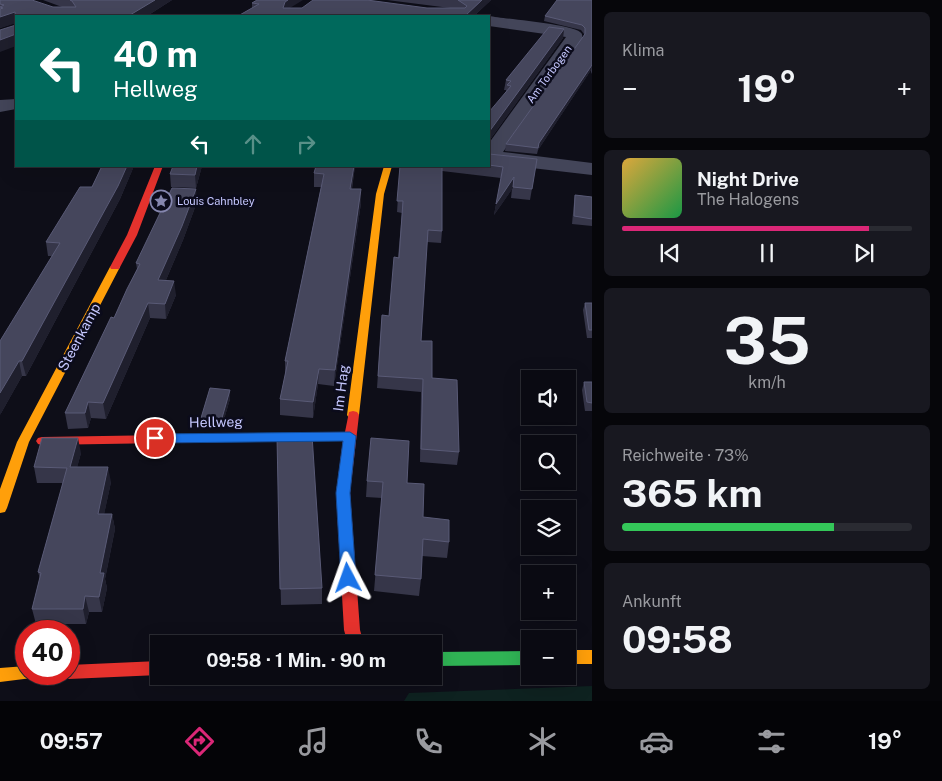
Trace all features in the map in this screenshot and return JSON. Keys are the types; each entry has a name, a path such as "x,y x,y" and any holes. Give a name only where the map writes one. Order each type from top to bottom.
{"street":[{"name":"Am Torbogen","path":"490,21 567,32 574,35 574,39 490,156"},
{"path":"0,106 15,104"},
{"path":"490,157 592,169"},
{"name":"Steenkamp","path":"0,508 23,442 132,235 159,167"},
{"name":"Im Hag","path":"353,635 343,493 380,194 388,167"},
{"name":"Hellweg","path":"23,442 350,436"},
{"path":"576,657 592,657"},
{"path":"442,659 521,658"},
{"path":"80,672 150,668"},
{"path":"0,674 15,674"}],"green space":[{"path":"592,686 592,701 404,701 409,693"}],"building":[{"path":"0,0 32,0 53,7 76,7 70,0 155,0 130,15 15,15 15,12 0,17 0,9 3,8 0,7 4,5 0,4"},
{"path":"257,0 288,0 283,8 302,8 313,0 367,0 427,8 465,8 467,6 458,0 482,0 466,15 240,15 259,4 252,3"},
{"path":"557,0 592,0 592,65 539,143 538,148 506,144 585,34 585,28 582,25 545,16"},
{"path":"15,25 15,34 0,40 0,30"},
{"path":"549,27 564,29 490,131 490,111 511,86 507,85 511,81 506,80"},
{"path":"490,154 537,159 532,189 513,187 514,177 496,204 503,167 490,165"},
{"path":"102,167 127,167 22,361 19,361 0,393 0,341 60,243 46,242 80,187 92,187"},
{"path":"173,167 197,167 195,175 170,174"},
{"path":"316,167 354,167 350,189 361,189 335,370 319,369 313,402 280,399 288,361 285,361 324,174 314,173"},
{"path":"400,167 442,167 442,231 428,230 421,341 432,341 432,378 457,380 459,452 421,449 423,379 378,376 382,315 389,316 394,257 399,258 403,201 397,201"},
{"path":"172,188 196,189 158,280 174,281 165,304 148,303 103,403 88,402 85,413 65,413 111,317 114,318 140,264 136,263"},
{"path":"575,195 592,197 592,219 574,216"},
{"path":"585,303 592,303 592,330 589,330"},
{"path":"584,382 592,382 592,403 587,402"},
{"path":"210,388 230,390 222,418 201,418"},
{"path":"312,435 322,588 280,589 277,437"},
{"path":"42,438 78,438 70,467 108,467 98,514 112,514 100,573 104,573 99,597 85,596 83,609 32,609 41,573 38,572 67,468 34,467"},
{"path":"371,438 409,441 407,483 424,484 423,517 449,520 449,542 423,539 421,579 375,575 383,482 367,481"}],"traffic: fast":[{"path":"442,659 521,658"}],"traffic: slow":[{"path":"353,415 380,194 388,167"},
{"path":"0,508 23,442 115,267"},
{"path":"576,657 592,657"},
{"path":"0,675 15,674"}],"traffic: jam":[{"path":"115,267 132,235 159,167"},
{"path":"353,415 343,493 353,635"},
{"path":"42,441 350,436"},
{"path":"80,672 150,668"}],"place":[{"name":"Louis Cahnbley","path":"161,201"}],"route":[{"path":"155,438 350,436 343,493 348,578"}]}
